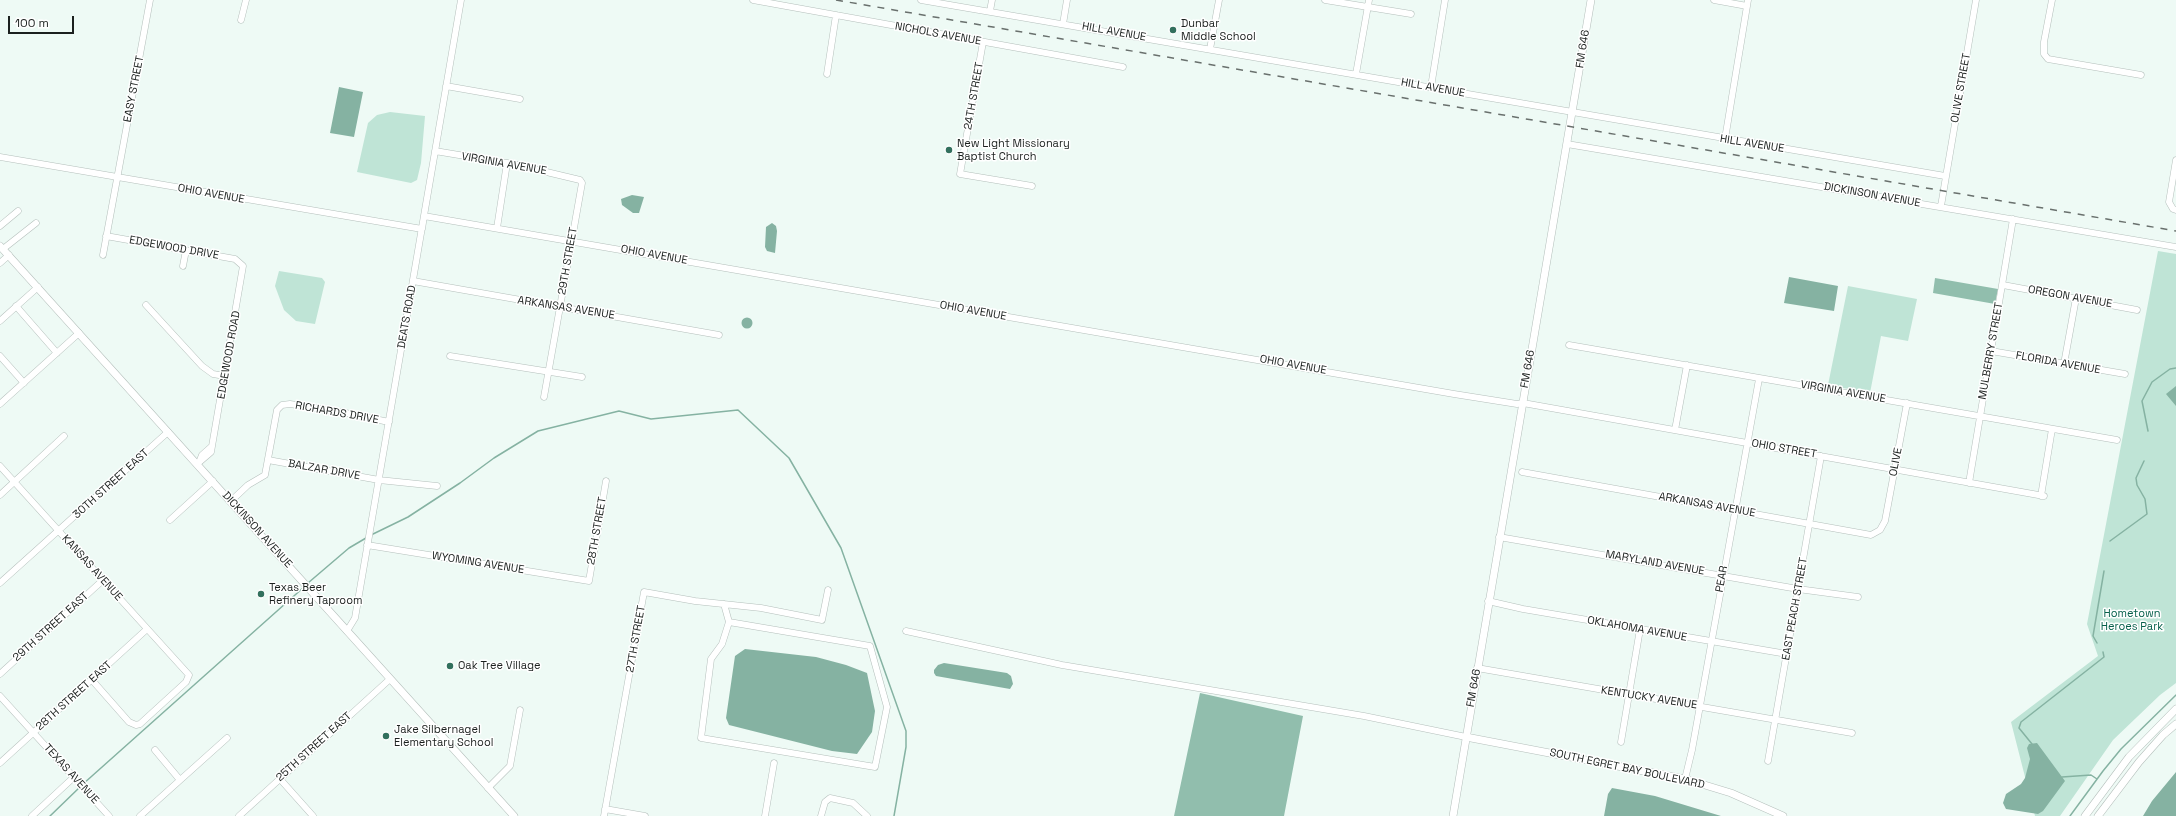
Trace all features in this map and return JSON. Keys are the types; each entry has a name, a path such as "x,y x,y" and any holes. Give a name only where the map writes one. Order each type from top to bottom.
{"main road":[{"name":"FM 646","path":"1453,816 1488,601 1591,0"},
{"name":"DICKINSON AVENUE","path":"2,247 168,432 199,462 213,481 514,816"},
{"path":"2085,816 2129,757 2176,709"},
{"path":"2098,816 2162,735 2176,724"},
{"name":"SOUTH EGRET BAY BOULEVARD","path":"1466,737 1685,779 1731,793 1783,816"}],"street":[{"name":"EASY STREET","path":"103,255 150,0"},
{"path":"241,20 246,0"},
{"name":"DEATS ROAD","path":"347,631 355,618 461,0"},
{"name":"NICHOLS AVENUE","path":"753,0 1122,67"},
{"name":"HILL AVENUE","path":"921,0 1945,176"},
{"path":"990,11 992,0"},
{"path":"1063,24 1067,0"},
{"path":"1210,49 1219,0"},
{"path":"1325,0 1411,14"},
{"path":"1356,74 1369,0"},
{"path":"1431,87 1445,0"},
{"path":"1714,0 1748,3 1725,139"},
{"name":"OLIVE STREET","path":"1941,206 1976,0"},
{"path":"2052,0 2044,42 2045,56 2048,59 2141,75"},
{"path":"827,74 836,15"},
{"path":"1434,19 1442,20"},
{"name":"24TH STREET","path":"984,42 960,174 1032,186"},
{"path":"446,86 520,99"},
{"name":"DICKINSON AVENUE","path":"1567,144 1941,206 2176,247"},
{"name":"VIRGINIA AVENUE","path":"435,151 507,163 573,177"},
{"name":"OHIO AVENUE","path":"0,157 422,229 424,216 1454,394 1517,404 1523,403"},
{"path":"2176,160 2169,202 2173,209 2176,210"},
{"path":"497,228 507,163"},
{"name":"29TH STREET","path":"544,397 582,183 580,180 573,177"},
{"path":"0,226 18,211"},
{"name":"MULBERRY STREET","path":"1969,483 2013,219"},
{"path":"2,247 36,223"},
{"name":"EDGEWOOD DRIVE","path":"106,236 235,259 242,263"},
{"path":"183,266 186,250"},
{"path":"0,263 9,256"},
{"name":"EDGEWOOD ROAD","path":"199,462 211,452 244,269 242,263"},
{"name":"ARKANSAS AVENUE","path":"413,281 719,335"},
{"name":"OREGON AVENUE","path":"2003,285 2137,310"},
{"path":"0,321 38,287"},
{"path":"2064,364 2076,298"},
{"path":"146,305 202,366 213,374 225,376"},
{"path":"16,306 57,353"},
{"path":"0,404 79,333"},
{"name":"VIRGINIA AVENUE","path":"1569,345 2117,440"},
{"name":"FLORIDA AVENUE","path":"1990,351 2125,374"},
{"path":"0,356 24,382"},
{"path":"450,356 582,377"},
{"path":"1675,430 1687,365"},
{"name":"PEAR","path":"1685,779 1700,706 1759,379"},
{"name":"OHIO STREET","path":"1523,403 2043,496 2052,429"},
{"name":"OLIVE","path":"1885,521 1907,403"},
{"name":"RICHARDS DRIVE","path":"231,501 248,485 265,475 277,410 282,405 290,404 341,412 389,422"},
{"name":"30TH STREET EAST","path":"1,581 168,432"},
{"path":"0,495 64,436"},
{"name":"EAST PEACH STREET","path":"1768,761 1821,456"},
{"name":"BALZAR DRIVE","path":"268,460 379,480"},
{"name":"KANSAS AVENUE","path":"0,466 189,676 186,682 140,724 136,725 132,723 92,680"},
{"name":"ARKANSAS AVENUE","path":"1522,472 1735,509 1872,535 1880,530 1885,521"},
{"path":"379,480 437,486"},
{"path":"170,520 213,481"},
{"name":"28TH STREET","path":"589,581 606,481"},
{"name":"MARYLAND AVENUE","path":"1499,537 1798,589 1858,597"},
{"name":"WYOMING AVENUE","path":"367,544 589,581"},
{"name":"29TH STREET EAST","path":"0,674 103,580"},
{"name":"27TH STREET","path":"604,816 644,592 761,608 822,620 828,590"},
{"name":"OKLAHOMA AVENUE","path":"1488,601 1523,609 1787,654"},
{"path":"724,604 729,622 722,644 711,659 701,738 875,767 887,707 870,646 729,622"},
{"name":"28TH STREET EAST","path":"0,763 147,629"},
{"path":"1621,742 1640,629"},
{"path":"906,631 1062,665 1364,716 1466,737"},
{"name":"KENTUCKY AVENUE","path":"1477,668 1852,733"},
{"name":"25TH STREET EAST","path":"239,816 390,679"},
{"name":"TEXAS AVENUE","path":"0,696 109,816"},
{"path":"488,788 510,766 520,710"},
{"path":"140,816 228,738"},
{"path":"155,750 180,780"},
{"path":"765,816 774,763"},
{"path":"280,779 313,816"},
{"path":"32,816 76,780"},
{"path":"821,816 825,802 830,798 853,803 867,816"},
{"path":"606,809 645,816"}],"green space":[{"path":"390,112 425,116 421,163 417,180 411,183 357,172 368,123 377,115"},
{"name":"Hometown Heroes Park","path":"2158,251 2176,254 2176,683 2160,695 2113,740 2060,816 2035,816 2011,722 2098,656 2087,624"},
{"path":"279,271 322,278 325,282 315,324 296,321 284,310 275,286"},
{"path":"1848,286 1917,299 1908,341 1881,336 1870,393 1828,385"}],"shaded area":[{"path":"339,87 363,92 354,137 330,133"},
{"path":"632,195 644,197 639,213 633,213 622,205 621,199"},
{"path":"772,223 776,226 777,231 775,253 767,251 765,247 766,227"},
{"path":"1789,277 1838,286 1834,311 1784,303"},
{"path":"1935,278 1998,289 1995,304 1933,293"},
{"path":"747,317 751,319 753,323 751,327 747,329 743,327 741,323 743,319"},
{"path":"2176,386 2176,406 2166,394"},
{"path":"745,649 816,657 846,665 867,673 875,711 872,732 857,754 832,751 729,725 726,718 735,656"},
{"path":"944,663 1007,673 1011,676 1013,684 1010,689 936,676 934,670 938,665"},
{"path":"1200,693 1303,716 1284,816 1174,816"},
{"path":"2037,743 2065,781 2043,811 2038,814 2006,809 2003,803 2006,794 2021,784 2025,778 2030,759 2027,748 2029,744"},
{"path":"2176,772 2176,816 2143,816 2152,801"},
{"path":"1612,788 1655,796 1721,816 1604,816 1608,794"}],"waterway":[{"path":"2148,431 2142,401 2152,382 2170,369 2176,368"},
{"path":"371,535 408,517 460,483 494,458 538,431 619,411 651,419 738,410 789,458 841,548 906,731 906,747 894,816"},
{"path":"2110,541 2147,514 2145,499 2137,485 2136,478 2144,461"},
{"path":"308,583 349,548 366,538"},
{"path":"2097,643 2093,636 2104,571"},
{"path":"83,784 304,587"},
{"path":"2032,744 2019,728 2021,722 2104,657 2103,652"},
{"path":"2070,816 2121,749 2176,695"},
{"path":"2062,777 2091,775 2097,779"},
{"path":"50,816 80,787"}],"railway":[{"path":"836,0 2176,231"}],"place":[{"name":"Dunbar Middle School","path":"1173,30"},
{"name":"New Light Missionary Baptist Church","path":"949,150"},
{"name":"Texas Beer Refinery Taproom","path":"261,594"},
{"name":"Oak Tree Village","path":"450,666"},
{"name":"Jake Silbernagel Elementary School","path":"386,736"}]}
